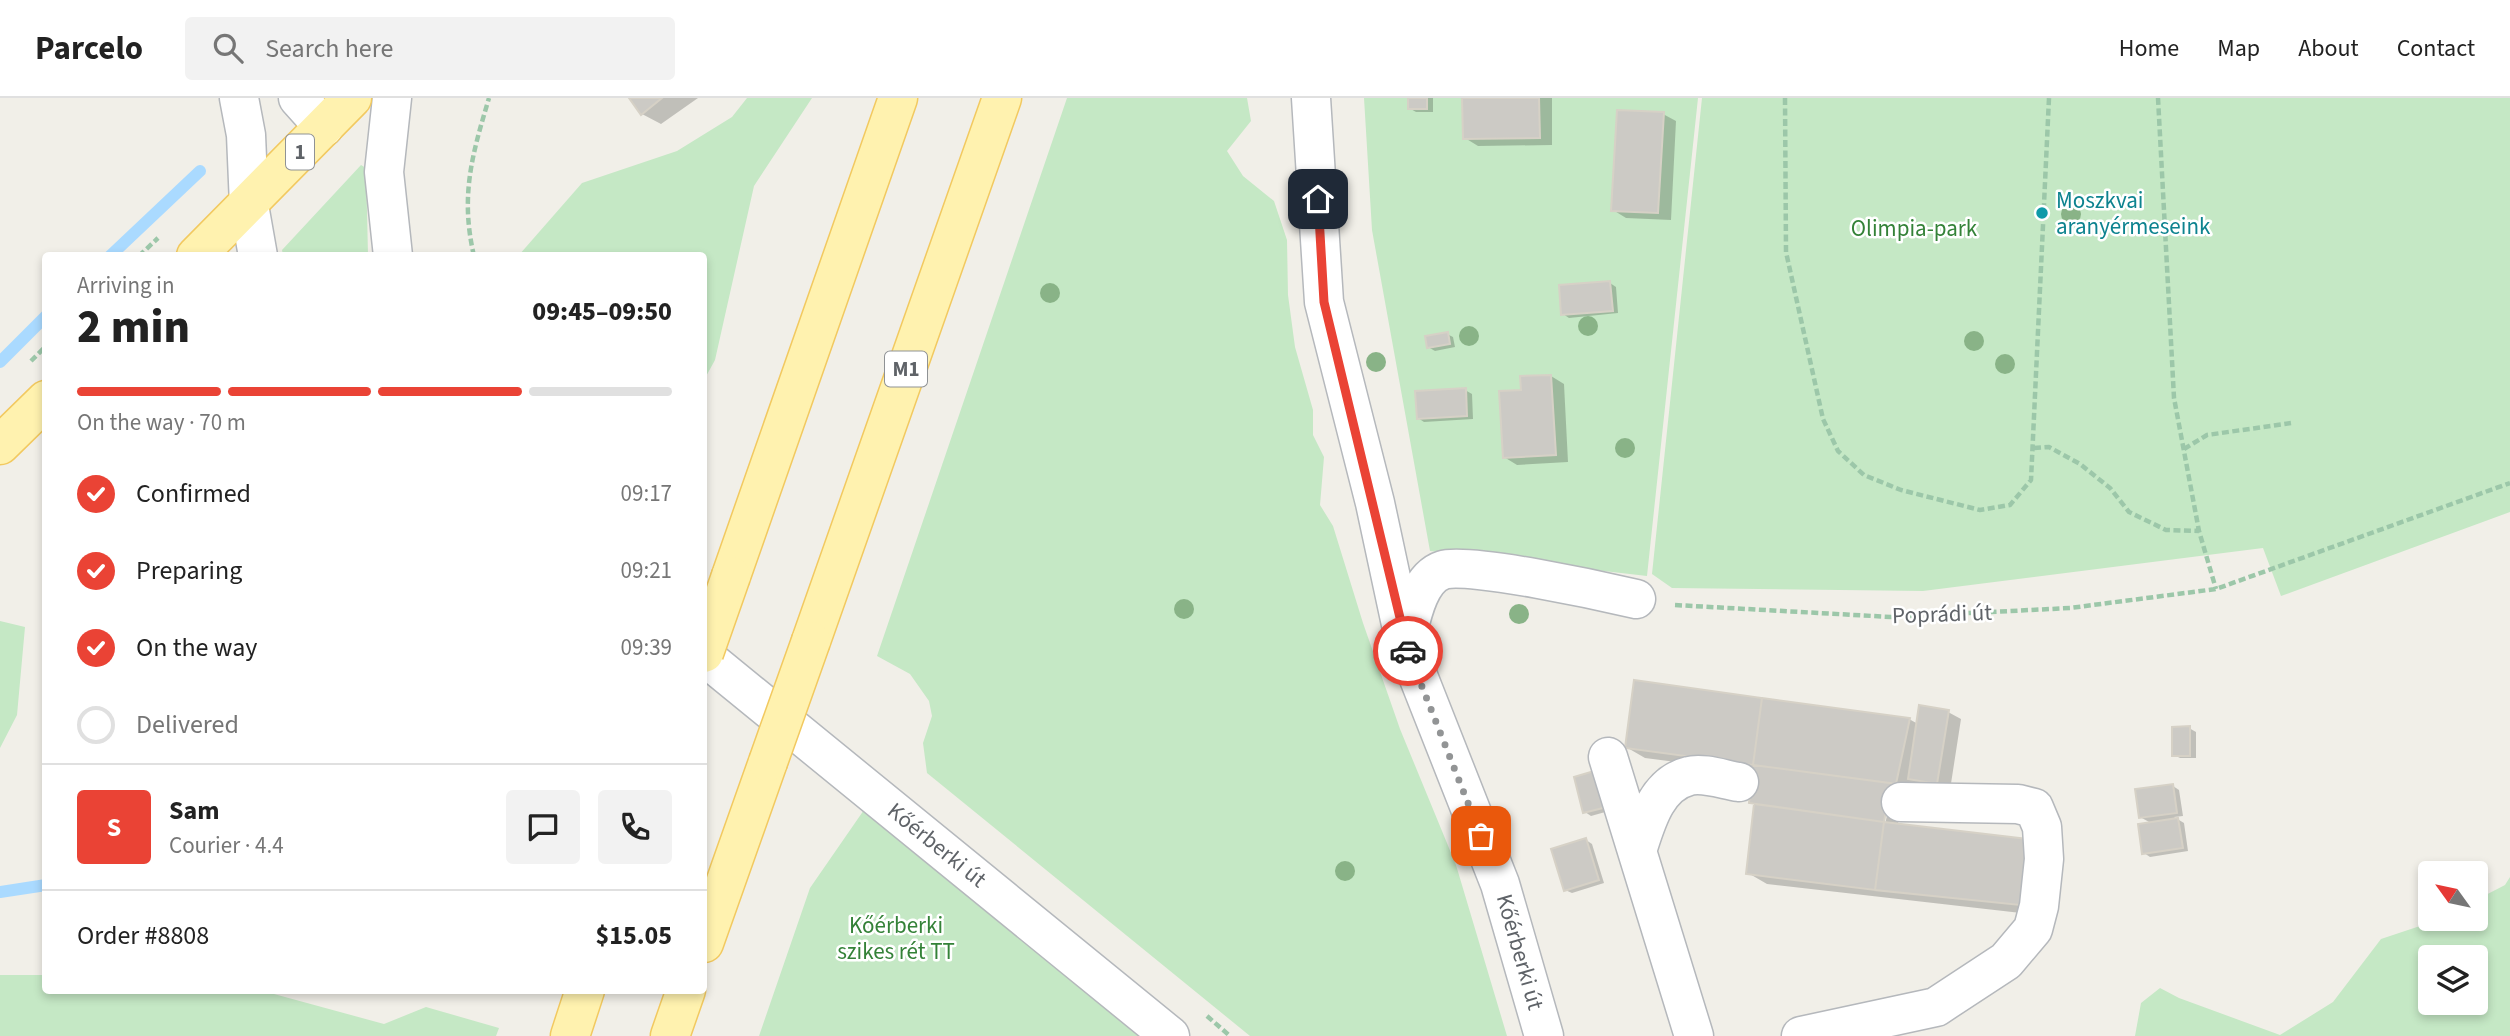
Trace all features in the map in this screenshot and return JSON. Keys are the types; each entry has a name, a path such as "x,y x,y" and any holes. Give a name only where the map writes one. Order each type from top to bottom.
{"main road":[{"name":"1","path":"200,252 352,98"},
{"path":"707,645 898,98"},
{"name":"M1","path":"707,935 1002,98"},
{"path":"0,445 42,404"},
{"path":"570,1036 585,994"},
{"path":"670,1036 685,994"}],"street":[{"path":"239,98 246,135 249,205 257,252"},
{"path":"298,98 324,127"},
{"path":"393,98 384,172 393,252"},
{"name":"Kőérberki út","path":"1311,98 1324,302 1375,503 1405,643 1500,884 1544,1036"},
{"path":"1405,643 1415,605 1427,583 1441,570 1469,568 1636,599"},
{"name":"Kőérberki út","path":"707,656 1170,1036"},
{"path":"1608,757 1694,1036"},
{"path":"1637,851 1652,807 1673,783 1690,775 1739,782"},
{"path":"1801,1036 1936,1007 2006,961 2033,929 2039,906 2043,859 2042,827 2034,808 2018,804 1902,802"}],"path":[{"path":"473,252 467,216 469,164 489,98"},
{"path":"1785,98 1786,252 1823,419 1838,451 1864,475 1901,490 1980,510 2010,505 2031,480 2049,98"},
{"path":"2158,98 2174,398 2199,531 2216,589"},
{"path":"2184,449 2207,435 2291,423"},
{"path":"2034,449 2049,447 2080,464 2110,488 2129,512 2166,530 2199,531"},
{"name":"Poprádi út","path":"1636,599 1693,608 1891,617 2070,608 2216,589 2510,482"}],"green space":[{"path":"747,98 812,98 754,186 715,360 707,375 707,252 522,252 582,183 677,151 732,117"},
{"path":"1067,98 1247,98 1251,121 1227,151 1243,176 1274,201 1287,240 1288,295 1295,347 1313,410 1313,435 1324,457 1320,505 1333,526 1400,729 1456,865 1507,1036 1250,1036 927,773 923,743 932,716 929,701 910,674 877,656"},
{"path":"1364,98 1698,98 1647,576 1430,551 1372,230"},
{"name":"Olimpia-park","path":"1702,98 2510,98 2510,512 2281,596 2263,548 1923,591 1672,588 1652,574"},
{"path":"361,165 366,168 368,252 282,250"},
{"path":"0,621 25,627 17,715 0,748"},
{"name":"Kőérberki szikes rét TT","path":"875,794 1170,1036 759,1036 810,888"},
{"path":"2510,877 2510,1036 2135,1036 2141,1003 2160,988 2179,998 2280,1035 2333,1002 2381,939 2418,927 2418,931 2488,931 2488,894 2505,885"},
{"path":"0,975 42,975 42,994 274,994 384,1024 426,1007 499,1028 496,1036 0,1036"}],"building":[{"path":"629,98 662,98 641,115"},
{"path":"1408,98 1427,98 1427,109 1408,109"},
{"path":"1462,98 1539,98 1540,138 1463,139"},
{"path":"1617,110 1664,112 1658,213 1611,211"},
{"path":"1610,281 1613,311 1561,315 1559,285"},
{"path":"1448,332 1450,344 1427,348 1425,336"},
{"path":"1551,375 1556,455 1503,458 1499,391 1521,390 1520,376"},
{"path":"1466,388 1467,416 1417,419 1415,391"},
{"path":"1634,680 1762,698 1753,765 1625,748"},
{"path":"1762,698 1910,718 1896,784 1753,765"},
{"path":"1919,705 1949,710 1937,784 1908,779"},
{"path":"2190,726 2190,756 2172,756 2172,727"},
{"path":"1753,765 1891,783 1884,822 1749,803"},
{"path":"1601,769 1611,806 1583,813 1574,777"},
{"path":"2173,784 2177,813 2139,818 2135,789"},
{"path":"1754,804 1884,822 1875,890 1746,874"},
{"path":"2178,818 2183,848 2142,854 2138,824"},
{"path":"1884,822 2027,839 2020,905 1875,890"},
{"path":"1586,838 1599,880 1564,891 1551,849"}],"waterway":[{"path":"114,252 200,171"},
{"path":"0,362 42,320"},
{"path":"0,892 42,886"}],"way so far":[{"path":"1408,651 1481,836"}],"place":[{"name":"Moszkvai aranyérmeseink","path":"2042,213"}],"route":[{"path":"1318,199 1324,302 1375,503 1408,651"}]}
